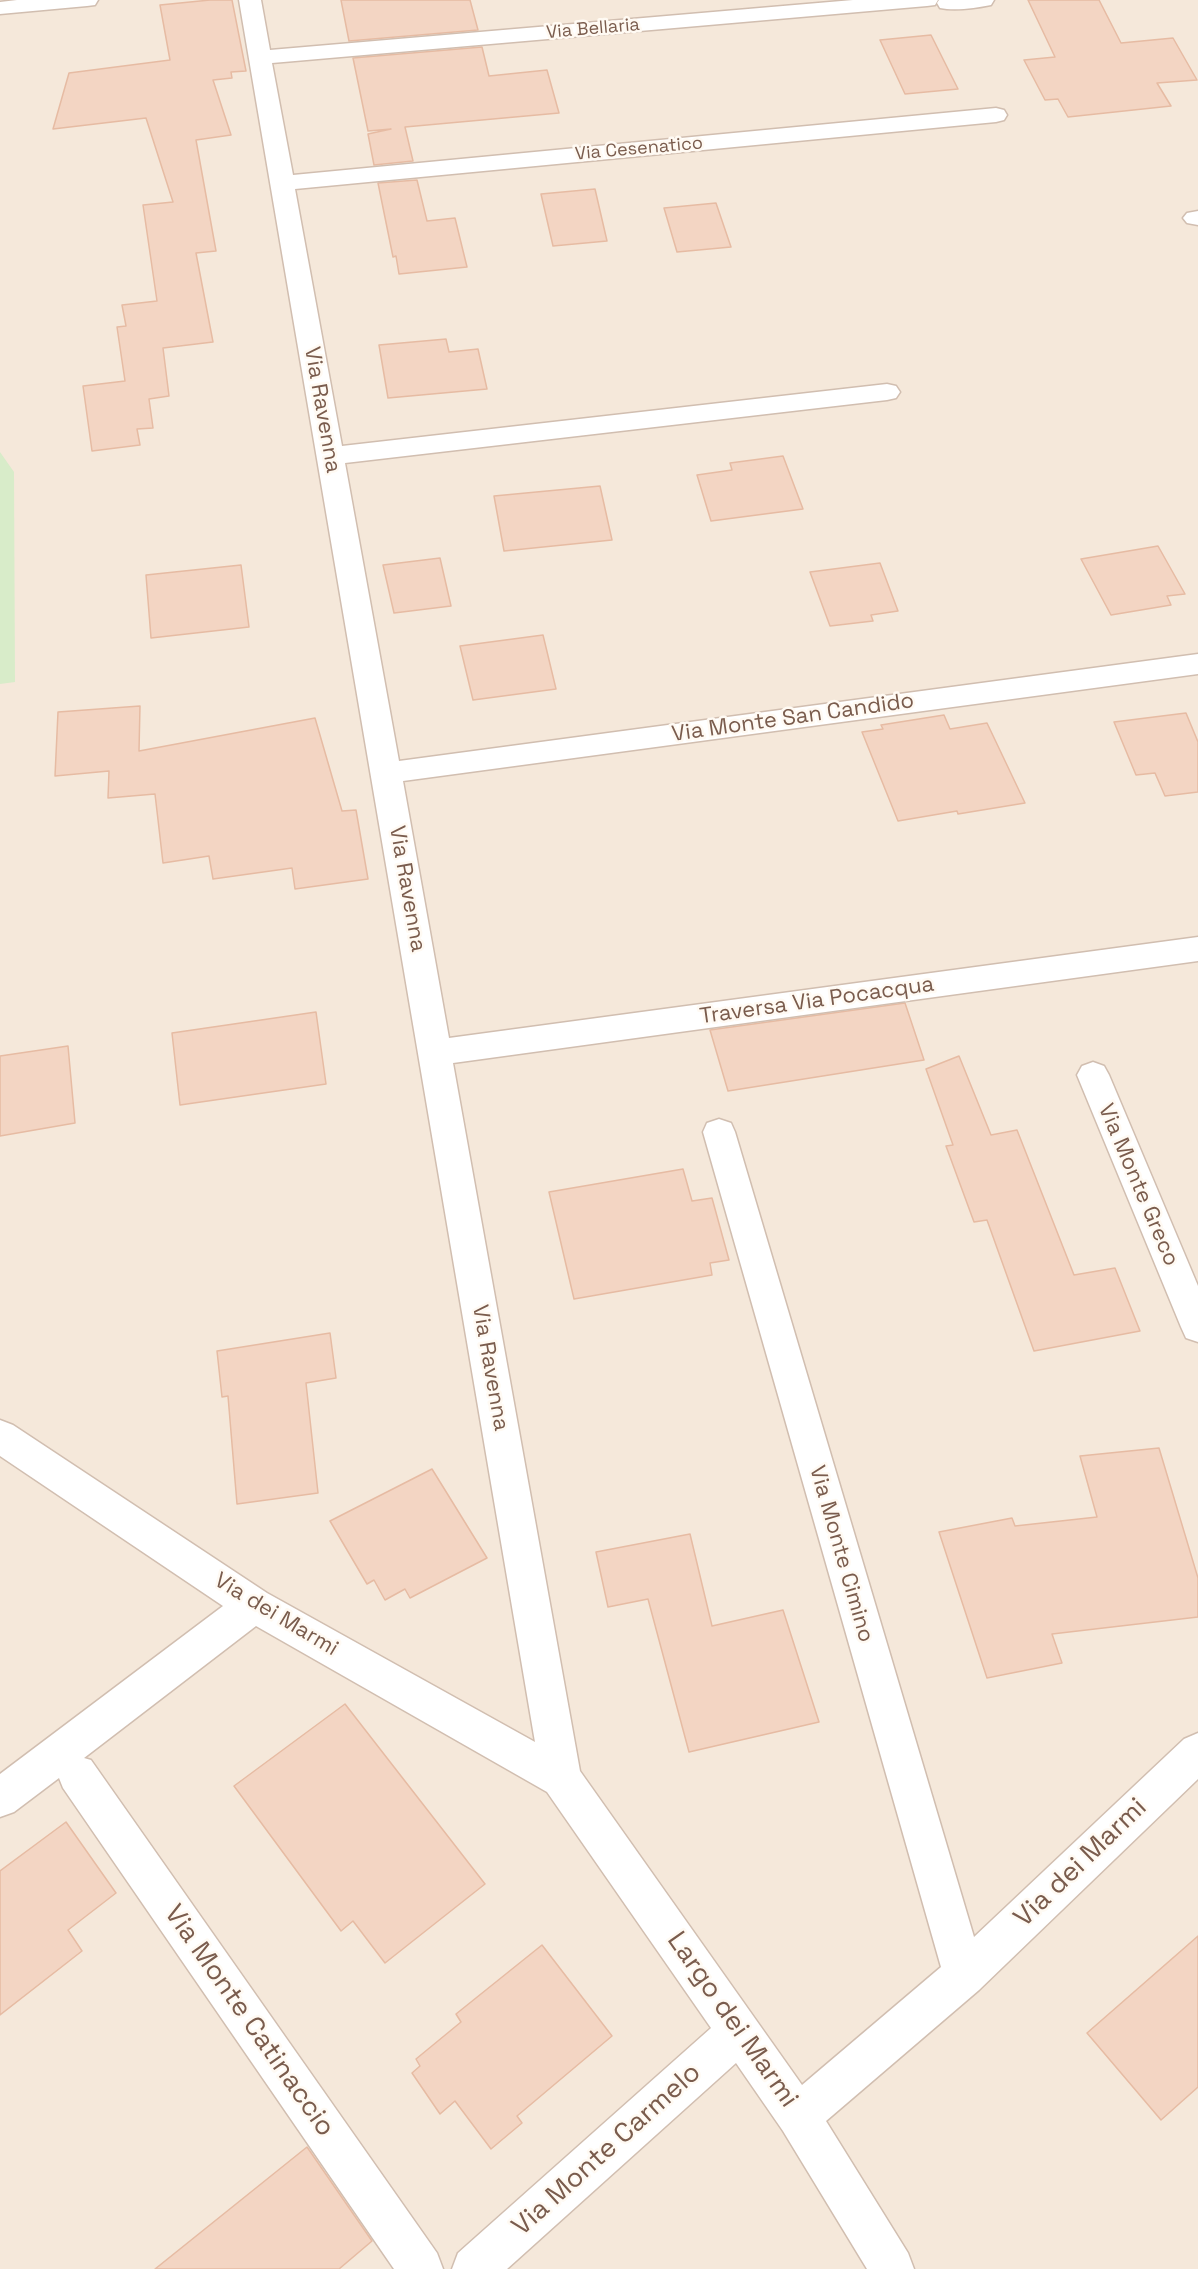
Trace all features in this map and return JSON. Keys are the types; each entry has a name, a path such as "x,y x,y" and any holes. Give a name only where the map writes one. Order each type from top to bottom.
{"street":[{"path":"0,8 87,0"},
{"name":"Via Ravenna","path":"250,0 561,1778"},
{"name":"Via Bellaria","path":"259,58 983,0"},
{"name":"Via Cesenatico","path":"282,183 996,115"},
{"path":"330,456 887,392"},
{"name":"Via Monte San Candido","path":"387,773 1198,664"},
{"name":"Traversa Via Pocacqua","path":"435,1053 1198,949"},
{"name":"Via Monte Greco","path":"1093,1075 1198,1327"},
{"name":"Via Monte Cimino","path":"719,1132 964,1975"},
{"name":"Via dei Marmi","path":"0,1436 254,1605 561,1778"},
{"path":"0,1798 254,1605"},
{"name":"Via dei Marmi","path":"964,1975 1198,1752"},
{"name":"Via Monte Catinaccio","path":"77,1774 421,2269"},
{"name":"Largo dei Marmi","path":"561,1778 798,2116 964,1975"},
{"name":"Via Monte Carmelo","path":"474,2269 740,2031"},
{"path":"798,2116 892,2269"}],"shaded area":[{"path":"0,0 1198,0 1198,2269 0,2269"}],"green space":[{"path":"0,452 14,472 15,682 0,684"}],"building":[{"path":"232,0 246,71 231,72 232,78 213,80 231,135 196,140 216,251 196,253 213,342 163,348 169,396 149,399 153,428 137,429 140,445 92,451 83,386 125,381 117,327 126,326 122,305 157,301 143,205 173,202 146,118 53,129 69,73 170,60 160,5"},
{"path":"341,0 470,0 478,30 349,41"},
{"path":"1028,0 1099,0 1121,43 1173,38 1197,80 1157,83 1171,106 1068,117 1058,99 1045,100 1024,60 1055,57"},
{"path":"931,35 958,89 905,94 880,40"},
{"path":"482,47 489,76 547,70 559,113 405,127 413,161 374,165 368,134 391,129 368,131 353,58"},
{"path":"417,180 427,221 455,218 467,267 399,274 396,256 393,257 378,183"},
{"path":"595,189 607,241 553,246 541,194"},
{"path":"716,203 731,247 677,252 664,208"},
{"path":"446,339 449,352 478,349 487,389 388,398 379,345"},
{"path":"783,456 803,509 711,521 697,475 732,470 730,463"},
{"path":"600,486 612,540 504,551 494,496"},
{"path":"1158,546 1185,594 1167,596 1171,605 1111,615 1081,559"},
{"path":"440,558 451,606 394,613 383,565"},
{"path":"880,563 898,611 871,615 873,621 830,626 810,572"},
{"path":"241,565 249,627 151,638 146,575"},
{"path":"543,635 556,689 473,700 460,646"},
{"path":"140,706 139,751 315,718 342,811 356,810 368,879 295,889 292,868 213,879 209,856 163,863 155,794 108,798 109,771 55,776 58,712"},
{"path":"1186,713 1198,742 1198,792 1165,796 1155,773 1136,775 1114,722"},
{"path":"944,715 950,729 987,723 1025,803 898,821 862,732 883,729 881,725"},
{"path":"905,1003 924,1060 728,1091 710,1030"},
{"path":"316,1012 326,1084 180,1105 172,1033"},
{"path":"68,1046 75,1123 0,1136 0,1056"},
{"path":"959,1056 991,1135 1017,1130 1074,1275 1115,1268 1140,1331 1034,1351 987,1220 974,1222 946,1146 953,1145 926,1069"},
{"path":"683,1169 692,1201 712,1198 729,1260 710,1263 712,1275 574,1299 549,1192"},
{"path":"330,1333 336,1378 306,1383 318,1493 237,1504 228,1396 222,1397 217,1351"},
{"path":"1159,1448 1198,1578 1198,1617 1052,1634 1062,1663 987,1678 939,1532 1012,1518 1015,1526 1097,1517 1080,1456"},
{"path":"432,1469 487,1558 410,1598 405,1589 385,1600 374,1580 367,1584 330,1521"},
{"path":"690,1534 712,1626 783,1610 819,1722 689,1752 648,1599 608,1607 596,1552"},
{"path":"345,1704 485,1884 385,1963 353,1921 341,1931 234,1786"},
{"path":"66,1822 116,1893 68,1930 82,1951 0,2015 0,1871"},
{"path":"1198,1936 1198,2087 1161,2120 1087,2033"},
{"path":"542,1945 612,2036 517,2116 522,2123 491,2149 455,2101 440,2114 412,2073 420,2066 416,2059 461,2022 456,2014"},
{"path":"307,2147 372,2241 339,2269 155,2269"}]}
